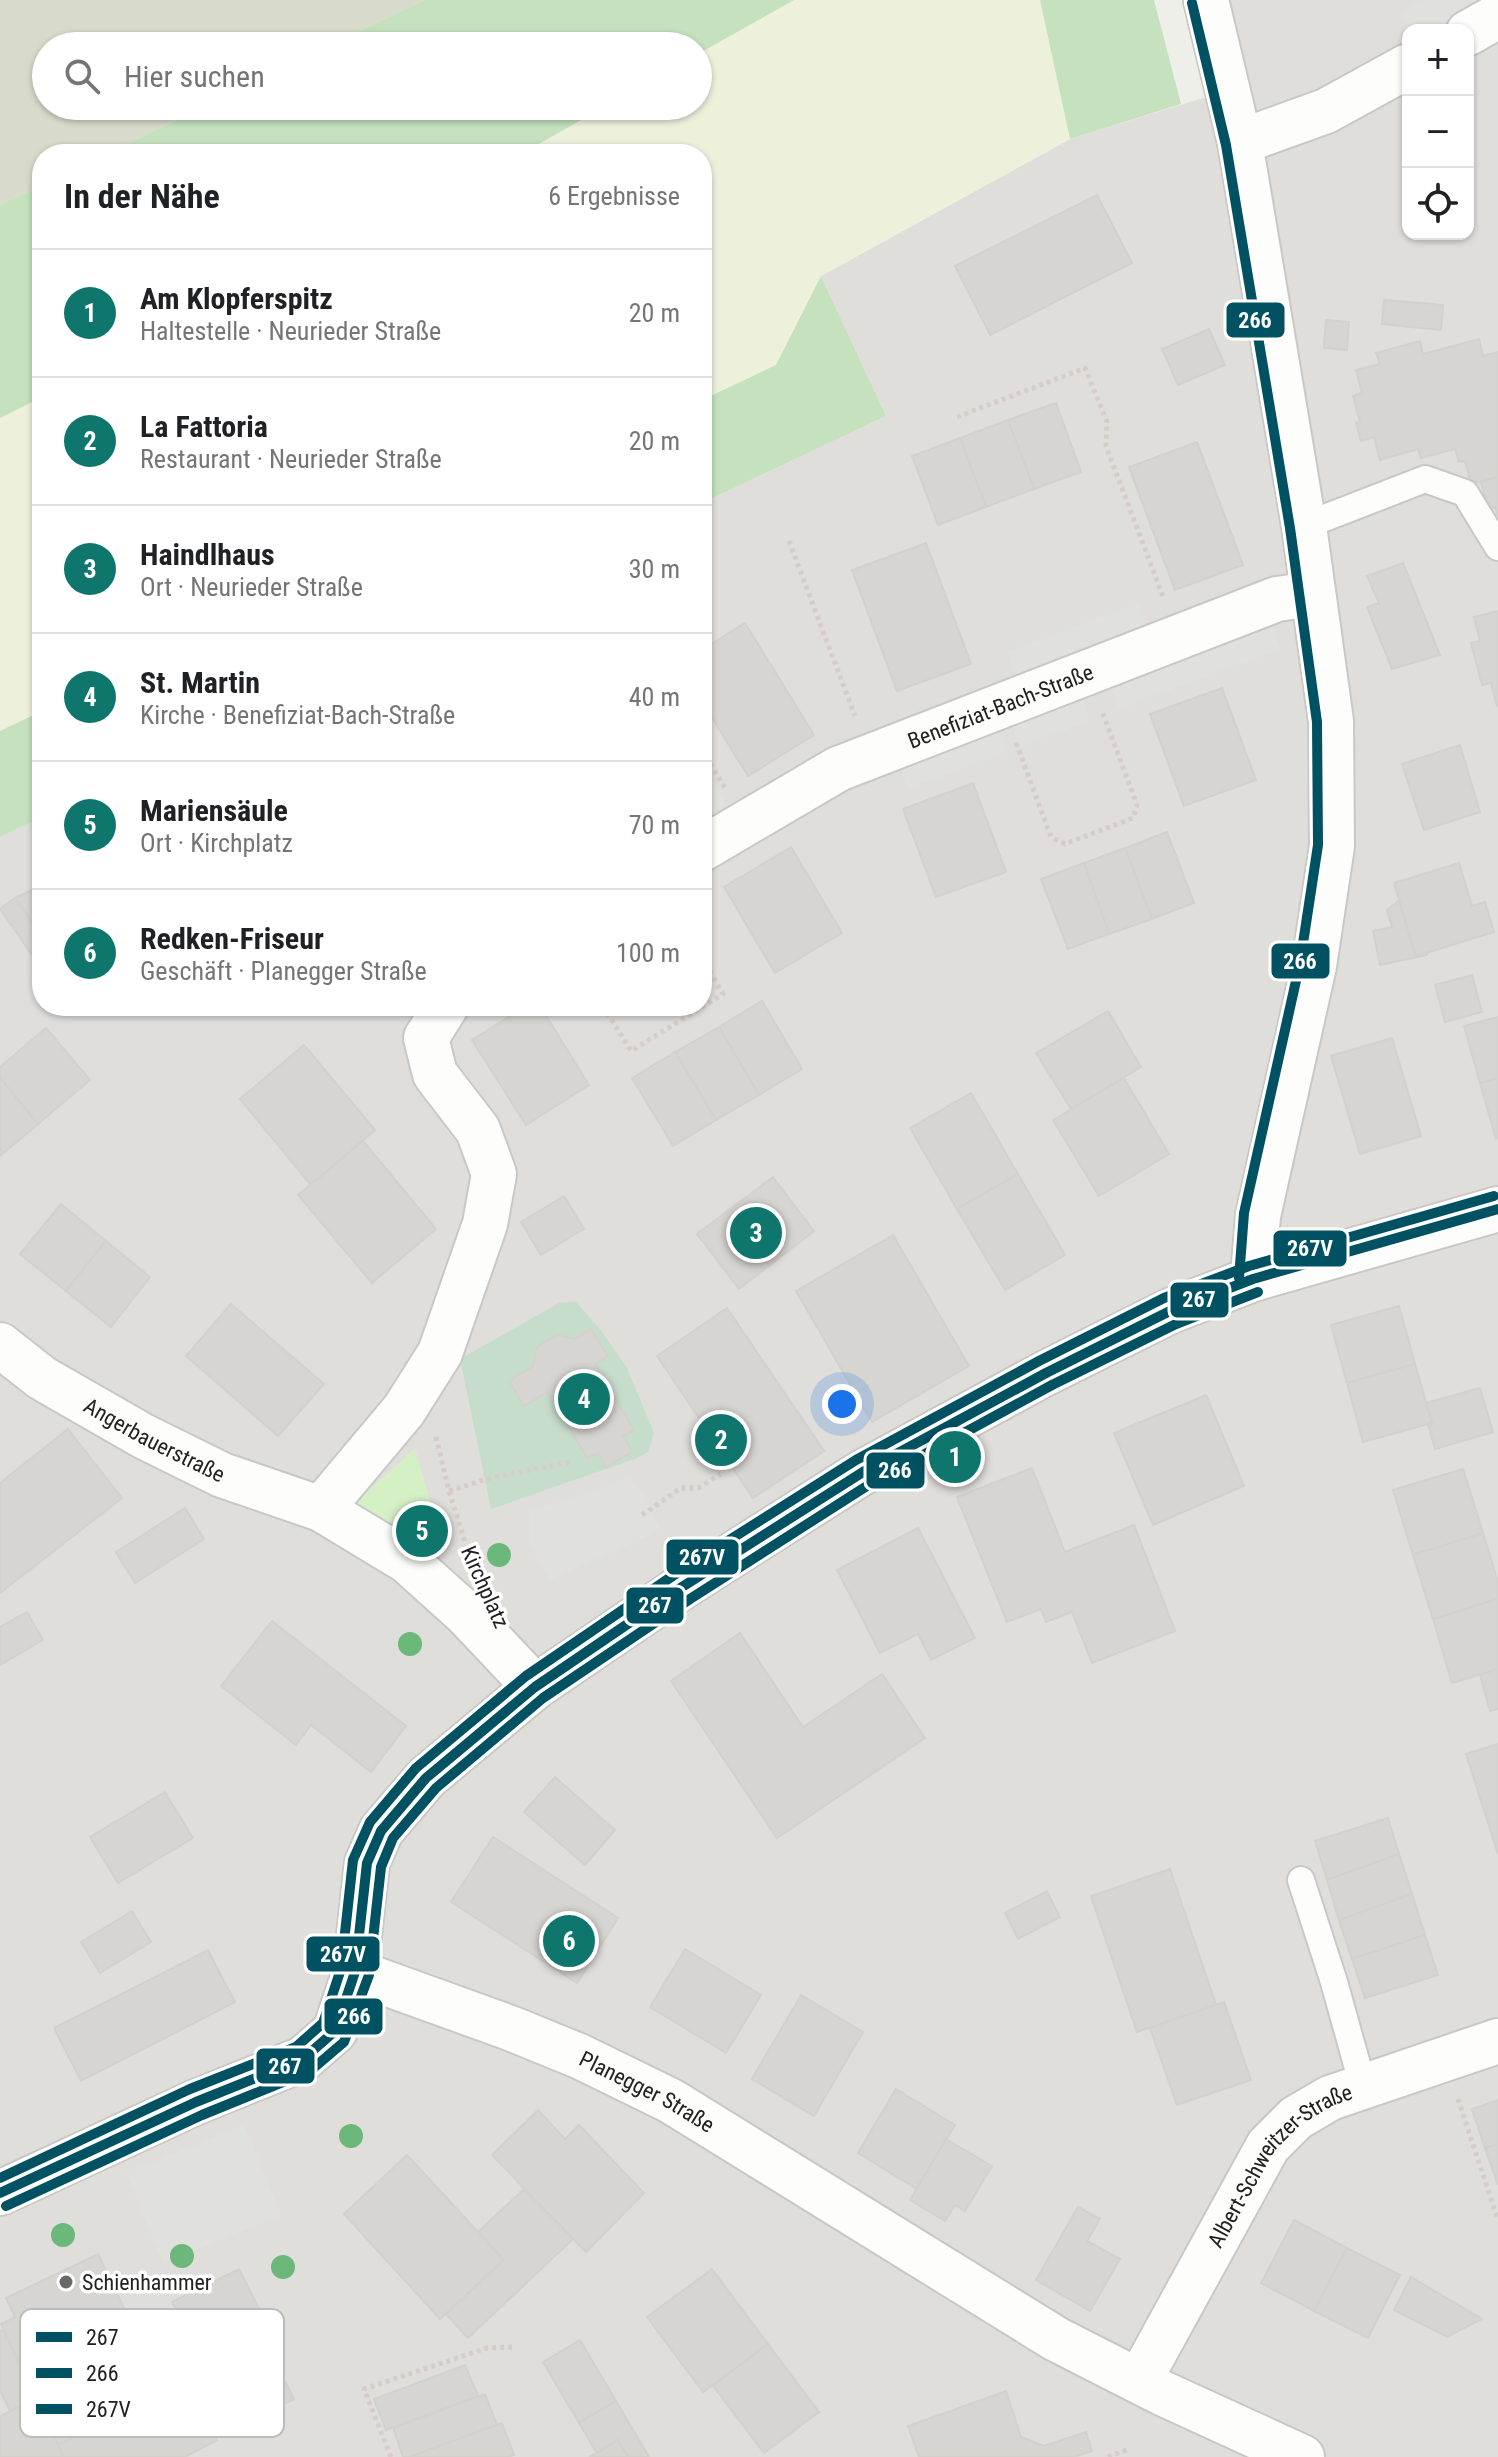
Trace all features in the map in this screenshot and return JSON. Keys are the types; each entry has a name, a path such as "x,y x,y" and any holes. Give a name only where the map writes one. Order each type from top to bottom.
{"street":[{"path":"1206,0 1240,142 1304,526 1331,721 1332,846 1314,966 1258,1216 1253,1279"},
{"path":"1474,30 1498,16"},
{"path":"1240,142 1326,111 1402,69"},
{"name":"Benefiziat-Bach-Straße","path":"712,843 838,769 1277,599 1313,594"},
{"path":"321,1509 404,1410 440,1353 485,1224 494,1174 478,1130 435,1074 426,1038 440,1016"},
{"path":"0,2193 196,2102 303,2059 335,2031 355,1972 367,1863 381,1831 426,1778 535,1687 682,1587 863,1472 1046,1373 1170,1311 1253,1279 1498,1210"},
{"name":"Angerbauerstraße","path":"0,1345 42,1378 143,1436 222,1475 321,1509"},
{"name":"Kirchplatz","path":"321,1509 407,1561 466,1614 535,1687"},
{"name":"Planegger Straße","path":"355,1972 579,2056 671,2101 1056,2339 1302,2457"},
{"name":"Albert-Schweitzer-Straße","path":"1139,2381 1268,2146 1296,2118 1330,2098 1498,2041"}],"lane":[{"path":"1304,526 1425,479 1465,493 1498,547"},
{"path":"1301,1880 1363,2086"}],"path":[{"path":"957,417 1085,368 1107,422 1106,446 1178,637"},
{"path":"789,541 871,756"},
{"path":"1002,706 1051,837 1065,844 1133,818 1137,805 1087,673"},
{"path":"712,975 723,994 712,1001"},
{"path":"609,1016 631,1051 687,1016"},
{"name":"Kirchplatz","path":"436,1436 449,1491 475,1571"},
{"path":"449,1491 486,1479 569,1462"},
{"path":"642,1515 681,1488 698,1488 721,1474"},
{"path":"1445,2059 1498,2220"},
{"path":"391,2457 364,2389 487,2348 512,2347"},
{"path":"1108,2457 1129,2449"}],"shaded area":[{"path":"0,0 424,0 358,32 32,32 32,120 176,120 127,144 32,144 32,190 0,205"},
{"path":"1222,0 1498,0 1498,2457 0,2457 0,837 32,822 32,1016 712,1016 712,498 886,416 821,276 1070,139 1242,86"},
{"path":"1421,0 1498,0 1474,24 1406,24 1399,12"},
{"path":"1138,603 1149,635 1018,683 1007,652"},
{"path":"1271,623 1281,649 1119,709 1109,682"},
{"path":"1079,692 1090,721 1020,747 1009,718"},
{"path":"999,724 1009,752 908,788 897,760"},
{"path":"715,785 732,814 712,826 712,787"},
{"path":"627,1478 647,1498 660,1528 653,1534 549,1580 529,1544 529,1512"},
{"path":"244,2125 281,2215 163,2263 126,2173"}],"green space":[{"path":"424,0 794,0 712,46 712,32 358,32"},
{"path":"794,0 1040,0 1070,139 821,276 776,365 712,395 712,144 539,144 581,120 712,120 712,46"},
{"path":"1040,0 1154,0 1181,104 1070,139"},
{"path":"176,120 581,120 539,144 127,144"},
{"path":"32,190 32,402 0,418 0,205"},
{"path":"821,276 886,416 712,498 712,395 776,365"},
{"path":"32,402 32,716 0,731 0,418"},
{"path":"32,716 32,822 0,837 0,731"},
{"path":"576,1302 600,1329 627,1368 654,1433 648,1452 491,1509 460,1359 559,1303"},
{"path":"415,1448 444,1551 429,1557 355,1504"}],"building":[{"path":"1097,195 1132,263 990,335 955,266"},
{"path":"1384,300 1443,305 1441,330 1382,324"},
{"path":"1326,320 1349,322 1347,350 1324,348"},
{"path":"1209,329 1225,365 1178,385 1162,349"},
{"path":"1479,339 1483,356 1498,352 1498,477 1471,484 1465,461 1459,462 1455,449 1421,458 1418,449 1380,460 1374,437 1361,441 1356,423 1360,422 1353,396 1362,393 1356,370 1380,364 1376,353 1420,341 1423,354"},
{"path":"1056,403 1081,472 1034,489 1008,420"},
{"path":"1008,420 1034,489 986,507 960,438"},
{"path":"960,438 986,507 938,525 912,456"},
{"path":"1197,442 1243,565 1175,590 1129,467"},
{"path":"1498,477 1498,516 1495,507 1488,509 1481,482"},
{"path":"926,543 971,664 897,691 852,570"},
{"path":"1403,563 1440,655 1392,669 1367,607 1379,603 1367,576"},
{"path":"1498,611 1497,706 1491,683 1482,685 1471,643 1480,641 1474,617"},
{"path":"745,623 814,735 748,776 712,718 712,644"},
{"path":"1222,688 1256,780 1184,806 1150,714"},
{"path":"1460,745 1480,812 1424,830 1402,764"},
{"path":"973,783 1006,872 936,897 903,809"},
{"path":"1167,832 1194,903 1152,919 1125,848"},
{"path":"791,847 842,933 775,973 724,887"},
{"path":"1125,848 1152,919 1109,934 1084,863"},
{"path":"1084,863 1109,934 1068,949 1041,879"},
{"path":"1459,863 1472,906 1485,902 1494,932 1416,956 1394,883"},
{"path":"32,890 32,922 15,898"},
{"path":"15,898 32,922 32,955 0,909"},
{"path":"1399,901 1416,956 1427,955 1380,965 1373,931 1392,927 1387,910"},
{"path":"1472,975 1482,1012 1445,1022 1435,985"},
{"path":"762,1001 802,1069 759,1095 719,1027"},
{"path":"1108,1011 1141,1067 1071,1109 1036,1053"},
{"path":"510,1016 546,1016 589,1085 526,1125 472,1040"},
{"path":"1498,1017 1498,1078 1480,1083 1464,1026"},
{"path":"719,1027 759,1095 716,1120 675,1052"},
{"path":"46,1028 90,1080 38,1124 0,1078 0,1067"},
{"path":"1392,1038 1421,1136 1360,1154 1331,1056"},
{"path":"304,1045 375,1130 311,1185 240,1099"},
{"path":"675,1052 716,1120 673,1146 632,1078"},
{"path":"0,1078 38,1124 0,1156"},
{"path":"1124,1078 1169,1154 1099,1196 1053,1120"},
{"path":"1498,1078 1498,1138 1496,1139 1480,1083"},
{"path":"971,1093 1018,1174 957,1209 910,1128"},
{"path":"363,1141 436,1229 372,1283 298,1195"},
{"path":"1018,1174 1065,1255 1005,1290 957,1209"},
{"path":"773,1177 814,1231 739,1289 697,1234"},
{"path":"564,1196 584,1229 541,1255 521,1222"},
{"path":"61,1204 106,1241 66,1291 20,1254"},
{"path":"893,1235 969,1366 872,1422 796,1291"},
{"path":"106,1241 150,1277 111,1327 66,1291"},
{"path":"231,1304 324,1384 278,1436 186,1356"},
{"path":"1399,1306 1415,1364 1347,1383 1331,1325"},
{"path":"727,1308 824,1451 753,1498 657,1356"},
{"path":"591,1329 608,1356 595,1364 634,1430 623,1436 632,1452 606,1467 598,1453 587,1458 548,1392 524,1406 509,1381 533,1366 537,1347 557,1335 575,1339"},
{"path":"1415,1364 1432,1423 1363,1442 1347,1383"},
{"path":"1480,1388 1493,1432 1435,1449 1426,1403"},
{"path":"1206,1395 1244,1486 1153,1525 1114,1433"},
{"path":"68,1429 122,1498 0,1593 0,1483"},
{"path":"1032,1468 1065,1552 1134,1525 1175,1631 1092,1663 1072,1612 1046,1622 1041,1609 1007,1622 957,1497"},
{"path":"1463,1469 1483,1533 1413,1555 1393,1490"},
{"path":"185,1508 204,1539 135,1583 116,1552"},
{"path":"918,1528 975,1638 931,1660 918,1634 880,1653 837,1570"},
{"path":"1483,1533 1498,1582 1498,1599 1433,1619 1413,1555"},
{"path":"1498,1599 1498,1669 1452,1683 1433,1619"},
{"path":"27,1612 43,1640 0,1665 0,1627"},
{"path":"272,1621 406,1726 371,1772 311,1725 296,1745 221,1686"},
{"path":"740,1633 803,1727 882,1674 925,1738 777,1838 671,1681"},
{"path":"1498,1669 1498,1709 1490,1711 1480,1675"},
{"path":"1498,1744 1498,1854 1466,1754"},
{"path":"555,1777 615,1830 585,1865 524,1812"},
{"path":"165,1792 193,1838 118,1883 90,1837"},
{"path":"1388,1818 1399,1854 1327,1880 1315,1841"},
{"path":"493,1837 618,1918 577,1983 451,1902"},
{"path":"1399,1854 1412,1894 1339,1920 1327,1880"},
{"path":"1170,1869 1216,2005 1137,2032 1091,1896"},
{"path":"1047,1891 1060,1917 1018,1939 1005,1913"},
{"path":"1412,1894 1425,1935 1352,1959 1339,1920"},
{"path":"132,1911 151,1942 100,1973 81,1942"},
{"path":"1425,1935 1438,1975 1365,1998 1352,1959"},
{"path":"685,1949 761,1995 726,2053 650,2007"},
{"path":"208,1950 235,2002 81,2081 54,2028"},
{"path":"801,1995 863,2032 814,2116 752,2079"},
{"path":"1224,2002 1251,2080 1177,2105 1150,2028"},
{"path":"896,2089 955,2125 917,2189 858,2153"},
{"path":"1498,2100 1498,2144 1485,2148 1472,2109"},
{"path":"538,2110 565,2139 579,2125 644,2193 586,2252 492,2155"},
{"path":"946,2139 992,2166 965,2211 955,2205 945,2221 910,2200"},
{"path":"1498,2144 1498,2185 1485,2148"},
{"path":"407,2155 504,2260 440,2319 344,2214"},
{"path":"524,2189 573,2239 468,2338 446,2314 504,2260 478,2232"},
{"path":"1078,2207 1100,2219 1087,2241 1120,2259 1090,2311 1036,2280"},
{"path":"1294,2220 1347,2248 1314,2311 1261,2283"},
{"path":"1347,2248 1400,2275 1368,2338 1314,2311"},
{"path":"98,2254 124,2309 20,2309 20,2364 1,2324 15,2317 6,2298"},
{"path":"239,2269 259,2309 176,2309 172,2302"},
{"path":"712,2269 768,2344 703,2392 647,2317"},
{"path":"1411,2277 1482,2319 1447,2337 1394,2310"},
{"path":"3,2330 20,2366 20,2406 10,2411 0,2391 0,2331"},
{"path":"580,2340 616,2401 579,2423 543,2362"},
{"path":"768,2344 819,2412 764,2453 713,2386"},
{"path":"465,2365 478,2396 386,2430 374,2399"},
{"path":"284,2379 294,2399 284,2404"},
{"path":"1006,2391 1021,2437 1044,2446 1086,2432 1092,2451 1074,2457 919,2457 908,2426"},
{"path":"485,2394 497,2425 403,2457 393,2428"},
{"path":"616,2401 649,2457 628,2457 618,2440 597,2453 579,2423"},
{"path":"20,2407 20,2437 54,2437 64,2457 0,2457 0,2416"},
{"path":"502,2423 514,2455 410,2457"},
{"path":"54,2437 74,2437 58,2445"},
{"path":"74,2437 215,2437 217,2440 185,2457 64,2457 58,2445"},
{"path":"618,2440 628,2457 589,2457 597,2453"}],"transit line":[{"name":"266","path":"1192,3 1226,145 1290,528 1317,722 1318,845 1300,963 1244,1213 1239,1278"},
{"name":"267V","path":"0,2178 190,2089 296,2047 323,2023 341,1969 353,1860 370,1822 416,1768 526,1676 674,1575 856,1460 1039,1361 1164,1298 1249,1266 1494,1196"},
{"name":"267","path":"0,2193 196,2102 303,2059 335,2031 355,1972 367,1863 381,1831 426,1778 535,1687 682,1587 863,1472 1046,1373 1170,1311 1253,1279 1498,1209"},
{"name":"266","path":"6,2206 202,2115 310,2071 344,2042 369,1975 381,1867 393,1838 436,1788 543,1698 870,1484 1052,1385 1176,1324 1258,1292"}],"place":[{"name":"Haindlhaus","path":"756,1233"},
{"name":"St. Martin","path":"584,1399"},
{"name":"La Fattoria","path":"721,1440"},
{"name":"Am Klopferspitz","path":"955,1457"},
{"name":"Mariensäule","path":"422,1531"},
{"name":"Redken-Friseur","path":"569,1941"},
{"name":"Schienhammer","path":"66,2282"}]}
